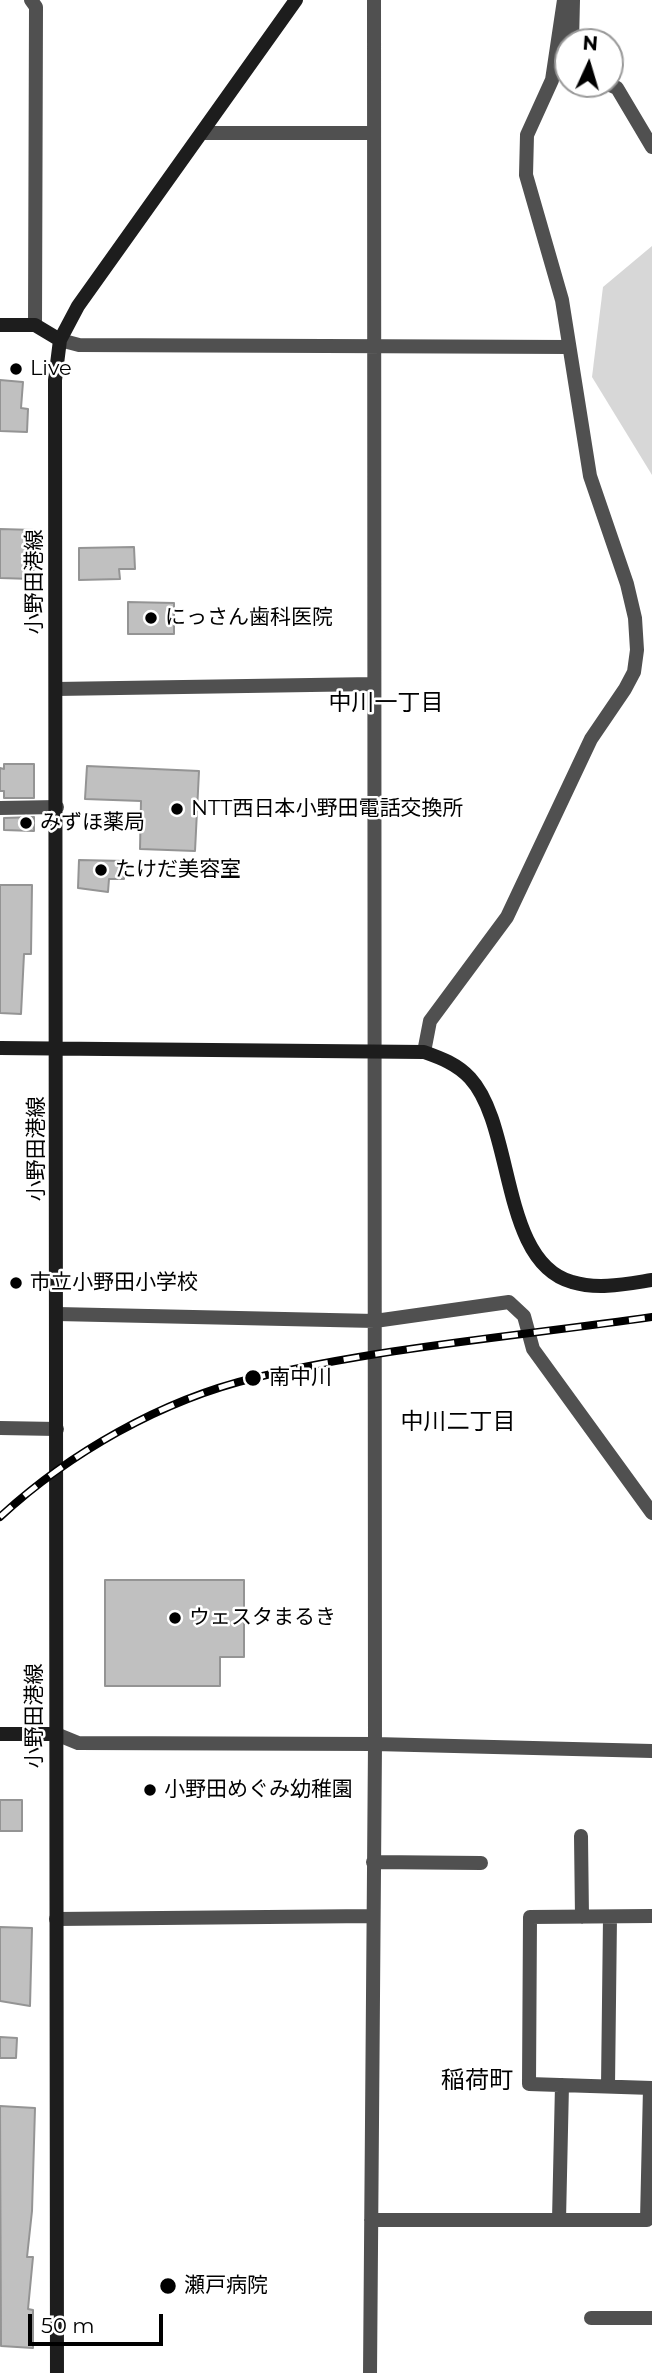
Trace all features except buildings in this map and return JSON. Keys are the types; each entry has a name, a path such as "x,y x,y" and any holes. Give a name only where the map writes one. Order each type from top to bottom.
{"main road":[{"name":"小野田港線","path":"57,2373 58,1048 55,380 60,340 78,306 296,0"},
{"path":"0,325 35,325 60,340"},
{"path":"0,1048 424,1052 444,1059 459,1069 480,1094 492,1120 523,1233 549,1269 569,1282 594,1286 652,1280"},
{"path":"0,1734 56,1734"}],"street":[{"path":"31,0 36,7 35,325"},
{"path":"370,2373 375,1744 374,0"},
{"path":"424,1052 430,1021 507,917 592,739 634,672 635,618 627,584 590,476 562,300 526,175 527,135 552,80 564,0"},
{"path":"572,28 573,0"},
{"path":"623,98 652,147"},
{"path":"202,133 374,133"},
{"path":"60,340 79,345 569,347"},
{"path":"56,690 374,684"},
{"path":"0,808 57,807"},
{"path":"57,1314 375,1321 509,1302 524,1316 533,1349 652,1513"},
{"path":"0,1428 57,1429"},
{"path":"56,1734 78,1743 375,1744 652,1751"},
{"path":"581,1836 582,1917"},
{"path":"373,1862 481,1863"},
{"path":"56,1919 373,1916"},
{"path":"371,2220 647,2220 651,2088 529,2084 530,1917 652,1916"},
{"path":"608,2086 610,1917"},
{"path":"559,2220 562,2085"},
{"path":"591,2318 652,2318"}],"shaded area":[{"path":"652,246 652,475 592,377 603,287"}],"railway":[{"path":"0,1517 56,1471 118,1432 185,1400 220,1388 254,1378 352,1358 652,1317"}],"place":[{"name":"Live","path":"16,369"},
{"name":"にっさん歯科医院","path":"151,618"},
{"name":"NTT西日本小野田電話交換所","path":"177,809"},
{"name":"みずほ薬局","path":"26,823"},
{"name":"たけだ美容室","path":"101,870"},
{"name":"市立小野田小学校","path":"16,1283"},
{"name":"南中川","path":"253,1378"},
{"name":"ウェスタまるき","path":"175,1618"},
{"name":"小野田めぐみ幼稚園","path":"150,1790"},
{"name":"瀬戸病院","path":"168,2286"}],"district":[{"name":"中川一丁目","path":"386,703"},
{"name":"中川二丁目","path":"458,1422"},
{"name":"稲荷町","path":"477,2081"}]}
